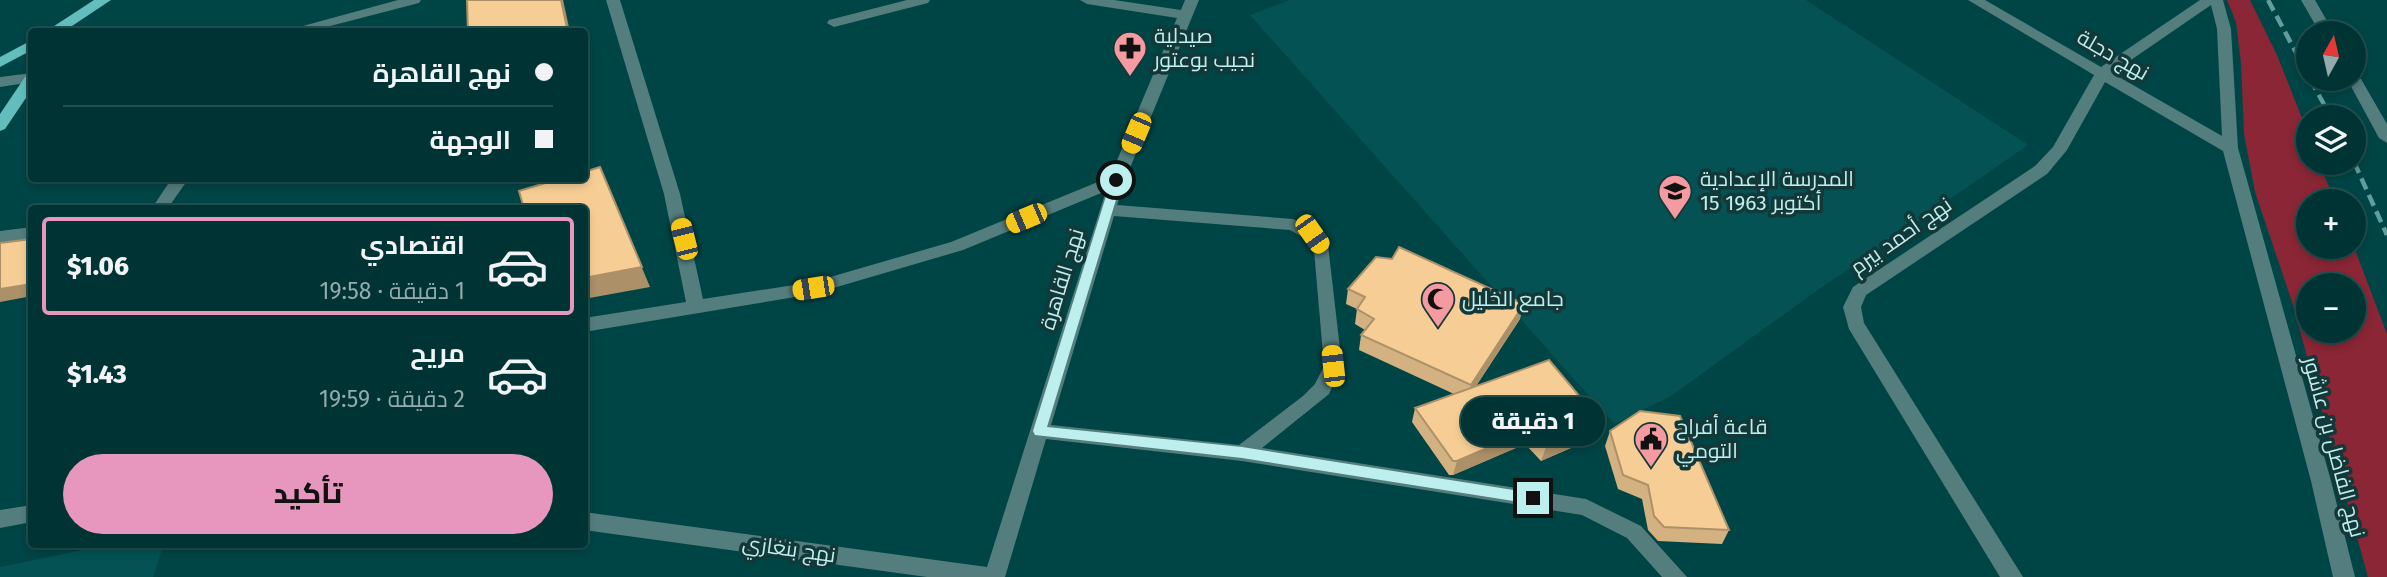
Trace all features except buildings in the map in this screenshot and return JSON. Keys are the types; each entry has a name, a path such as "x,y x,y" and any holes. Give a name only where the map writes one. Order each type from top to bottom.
{"main road":[{"path":"59,28 104,0"},
{"path":"1,64 28,47"},
{"path":"0,126 28,82"}],"street":[{"path":"304,28 414,0"},
{"path":"613,0 672,194 696,307"},
{"path":"834,23 923,0"},
{"path":"1087,0 1188,7"},
{"name":"نهج دجلة","path":"1975,0 2230,148"},
{"name":"نهج أحمد بيرم","path":"2012,577 1855,324 1852,307 1859,291 2041,170 2059,150 2102,73 2209,0"},
{"name":"نهج الفاضل بن عاشور","path":"2216,0 2224,29 2230,148 2321,481 2344,577"},
{"path":"2308,0 2321,21"},
{"name":"نهج القاهرة","path":"994,577 1116,180 1188,7"},
{"path":"0,82 28,77"},
{"path":"2361,91 2387,138"},
{"path":"588,324 813,288 957,246 1116,180"},
{"path":"162,205 178,182"},
{"path":"1107,210 1293,225 1312,234 1322,249 1333,366 1322,389 1310,401 1242,453"},
{"path":"0,237 28,234"},
{"path":"1039,431 1242,453 1586,506 1634,532 1676,577"},
{"path":"0,519 28,514"},
{"name":"نهج بنغازي","path":"588,522 994,577"}],"shaded area":[{"name":"المدرسة الإعدادية 15 أكتوبر 1963","path":"1290,0 1806,0 2028,145 1808,297 1671,396 1614,424 1250,15"},
{"path":"2227,0 2250,0 2277,55 2297,105 2296,175 2324,175 2330,189 2296,189 2296,259 2359,259 2364,273 2296,273 2296,316 2255,192 2244,134 2236,22"},
{"path":"2366,279 2387,334 2387,577 2368,577 2303,343 2366,343"},
{"path":"93,548 163,548 153,577 0,577 0,567"}],"railway":[{"path":"2268,0 2296,52"},
{"path":"2317,91 2324,105"},
{"path":"2360,175 2387,235"}],"place":[{"name":"صيدلية نجيب بوعتور","path":"1130,78"},
{"name":"المدرسة الإعدادية 15 أكتوبر 1963","path":"1675,221"},
{"name":"جامع الخليل","path":"1438,329"},
{"name":"قاعة أفراح التومي","path":"1651,469"}],"route":[{"path":"1116,180 1039,431 1242,453 1533,498"}]}
